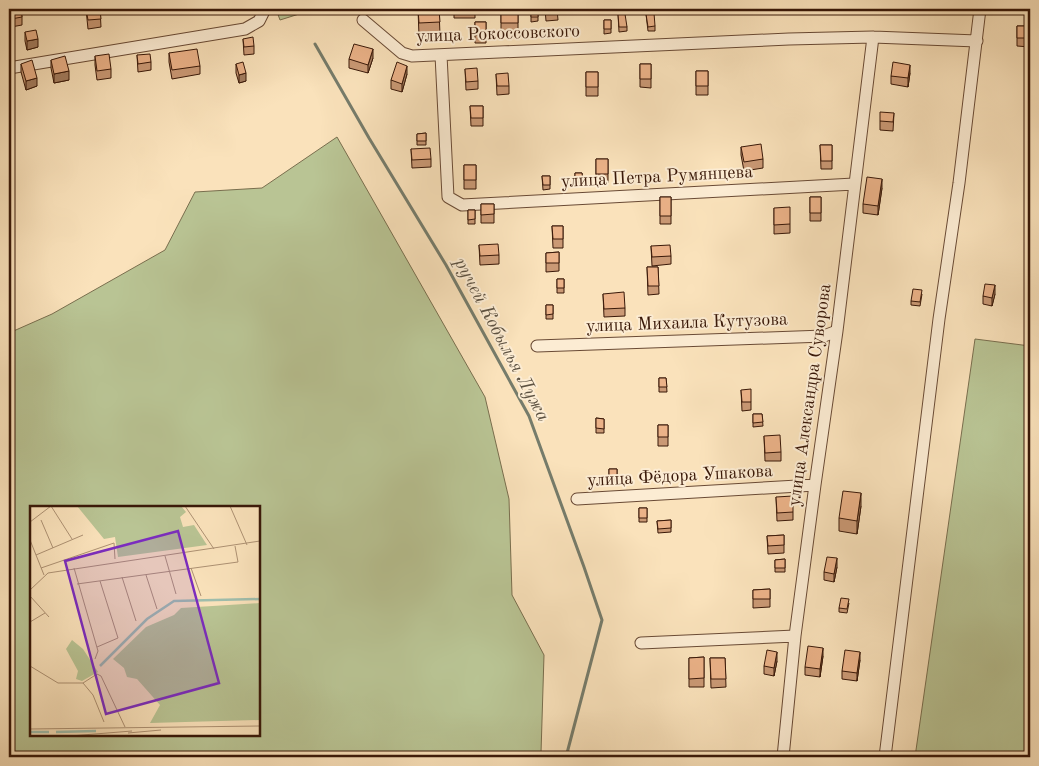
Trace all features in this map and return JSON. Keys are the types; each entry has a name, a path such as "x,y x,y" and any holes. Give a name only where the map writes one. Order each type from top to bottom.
{"street":[{"path":"9,68 244,29 259,21 265,9"},
{"path":"885,757 938,319 959,183 980,9"},
{"name":"улица Рокоссовского","path":"363,20 402,53 412,56 779,39 873,37 977,41"},
{"name":"улица Александра Суворова","path":"783,757 795,636 837,331 873,37"},
{"name":"улица Петра Румянцева","path":"441,55 448,197 462,205 854,184"},
{"name":"улица Михаила Кутузова","path":"537,346 824,336 837,331"},
{"name":"улица Фёдора Ушакова","path":"577,499 815,485"},
{"path":"641,643 795,636"}],"green space":[{"path":"276,9 315,9 280,20"},
{"path":"337,137 485,397 509,499 512,595 544,655 540,757 9,757 9,333 52,314 165,250 195,192 262,188"},
{"path":"975,339 1030,346 1030,757 915,757"}],"building":[{"path":"9,9 21,9 22,17 11,19"},
{"path":"86,9 100,9 101,19 88,20"},
{"path":"418,9 439,9 440,22 419,23"},
{"path":"501,9 518,9 518,23 501,23"},
{"path":"531,9 538,9 538,17 531,17"},
{"path":"546,9 557,9 558,11 546,12"},
{"path":"654,13 655,26 648,27 646,14"},
{"path":"618,14 625,14 627,27 619,27"},
{"path":"604,20 611,20 611,29 604,29"},
{"path":"475,22 486,22 486,35 475,35"},
{"path":"1017,26 1030,26 1030,38 1017,38"},
{"path":"36,30 38,39 27,41 25,32"},
{"path":"253,37 254,46 244,47 243,39"},
{"path":"354,44 373,49 368,65 349,59"},
{"path":"197,49 200,66 172,70 169,53"},
{"path":"109,54 111,69 97,71 95,56"},
{"path":"150,54 151,62 138,64 137,55"},
{"path":"65,56 69,71 54,74 51,60"},
{"path":"32,60 37,78 26,81 21,64"},
{"path":"243,62 246,73 239,75 236,64"},
{"path":"397,62 407,66 402,84 391,80"},
{"path":"893,62 910,65 908,78 891,76"},
{"path":"640,64 651,64 651,79 640,79"},
{"path":"477,68 478,81 466,82 465,69"},
{"path":"696,71 708,71 708,86 696,86"},
{"path":"586,72 598,72 598,87 586,87"},
{"path":"508,73 509,86 497,86 496,74"},
{"path":"470,106 483,106 483,118 471,118"},
{"path":"880,112 894,113 893,122 880,121"},
{"path":"426,133 426,141 417,141 417,134"},
{"path":"761,144 763,159 744,162 741,147"},
{"path":"820,145 832,145 832,161 821,161"},
{"path":"430,148 431,159 412,160 411,149"},
{"path":"596,159 608,159 608,174 596,174"},
{"path":"464,165 476,165 476,180 464,180"},
{"path":"575,173 582,173 583,182 575,182"},
{"path":"542,176 550,176 550,185 543,185"},
{"path":"867,177 882,179 878,206 863,204"},
{"path":"660,197 671,197 671,216 660,216"},
{"path":"810,197 821,197 821,213 810,213"},
{"path":"481,204 494,204 494,214 481,215"},
{"path":"790,207 790,224 774,225 774,208"},
{"path":"468,210 475,210 475,219 468,220"},
{"path":"9,216 12,234 9,235"},
{"path":"552,226 563,226 563,239 553,239"},
{"path":"498,244 499,255 480,256 479,245"},
{"path":"670,245 671,256 652,257 651,246"},
{"path":"559,252 559,263 546,263 546,253"},
{"path":"647,267 658,267 659,286 648,286"},
{"path":"557,279 564,279 564,288 557,288"},
{"path":"985,284 995,285 992,298 983,296"},
{"path":"913,289 922,290 920,302 911,301"},
{"path":"624,292 625,308 604,309 603,294"},
{"path":"546,305 553,305 553,314 546,315"},
{"path":"659,378 666,378 667,387 659,387"},
{"path":"751,389 751,402 742,402 741,390"},
{"path":"753,414 762,414 763,422 753,423"},
{"path":"596,418 604,419 604,429 596,428"},
{"path":"658,425 668,425 668,437 658,437"},
{"path":"780,435 781,452 765,453 764,436"},
{"path":"609,469 617,469 617,479 609,479"},
{"path":"843,491 861,493 857,521 839,518"},
{"path":"793,496 793,512 777,513 776,497"},
{"path":"639,508 647,508 647,518 639,518"},
{"path":"671,520 671,528 658,529 657,521"},
{"path":"784,535 784,545 768,546 767,536"},
{"path":"827,557 837,558 834,574 824,572"},
{"path":"785,559 785,568 775,568 775,560"},
{"path":"770,589 770,599 753,599 753,590"},
{"path":"841,598 849,599 847,609 839,608"},
{"path":"808,646 823,648 820,669 805,667"},
{"path":"767,650 777,652 774,668 764,666"},
{"path":"845,650 860,652 857,673 842,671"},
{"path":"704,657 704,678 689,679 689,658"},
{"path":"710,658 725,658 726,679 711,679"}],"waterway":[{"name":"ручей Кобылья Лужа","path":"315,44 446,265 529,416 584,567 602,620 566,757"}]}
